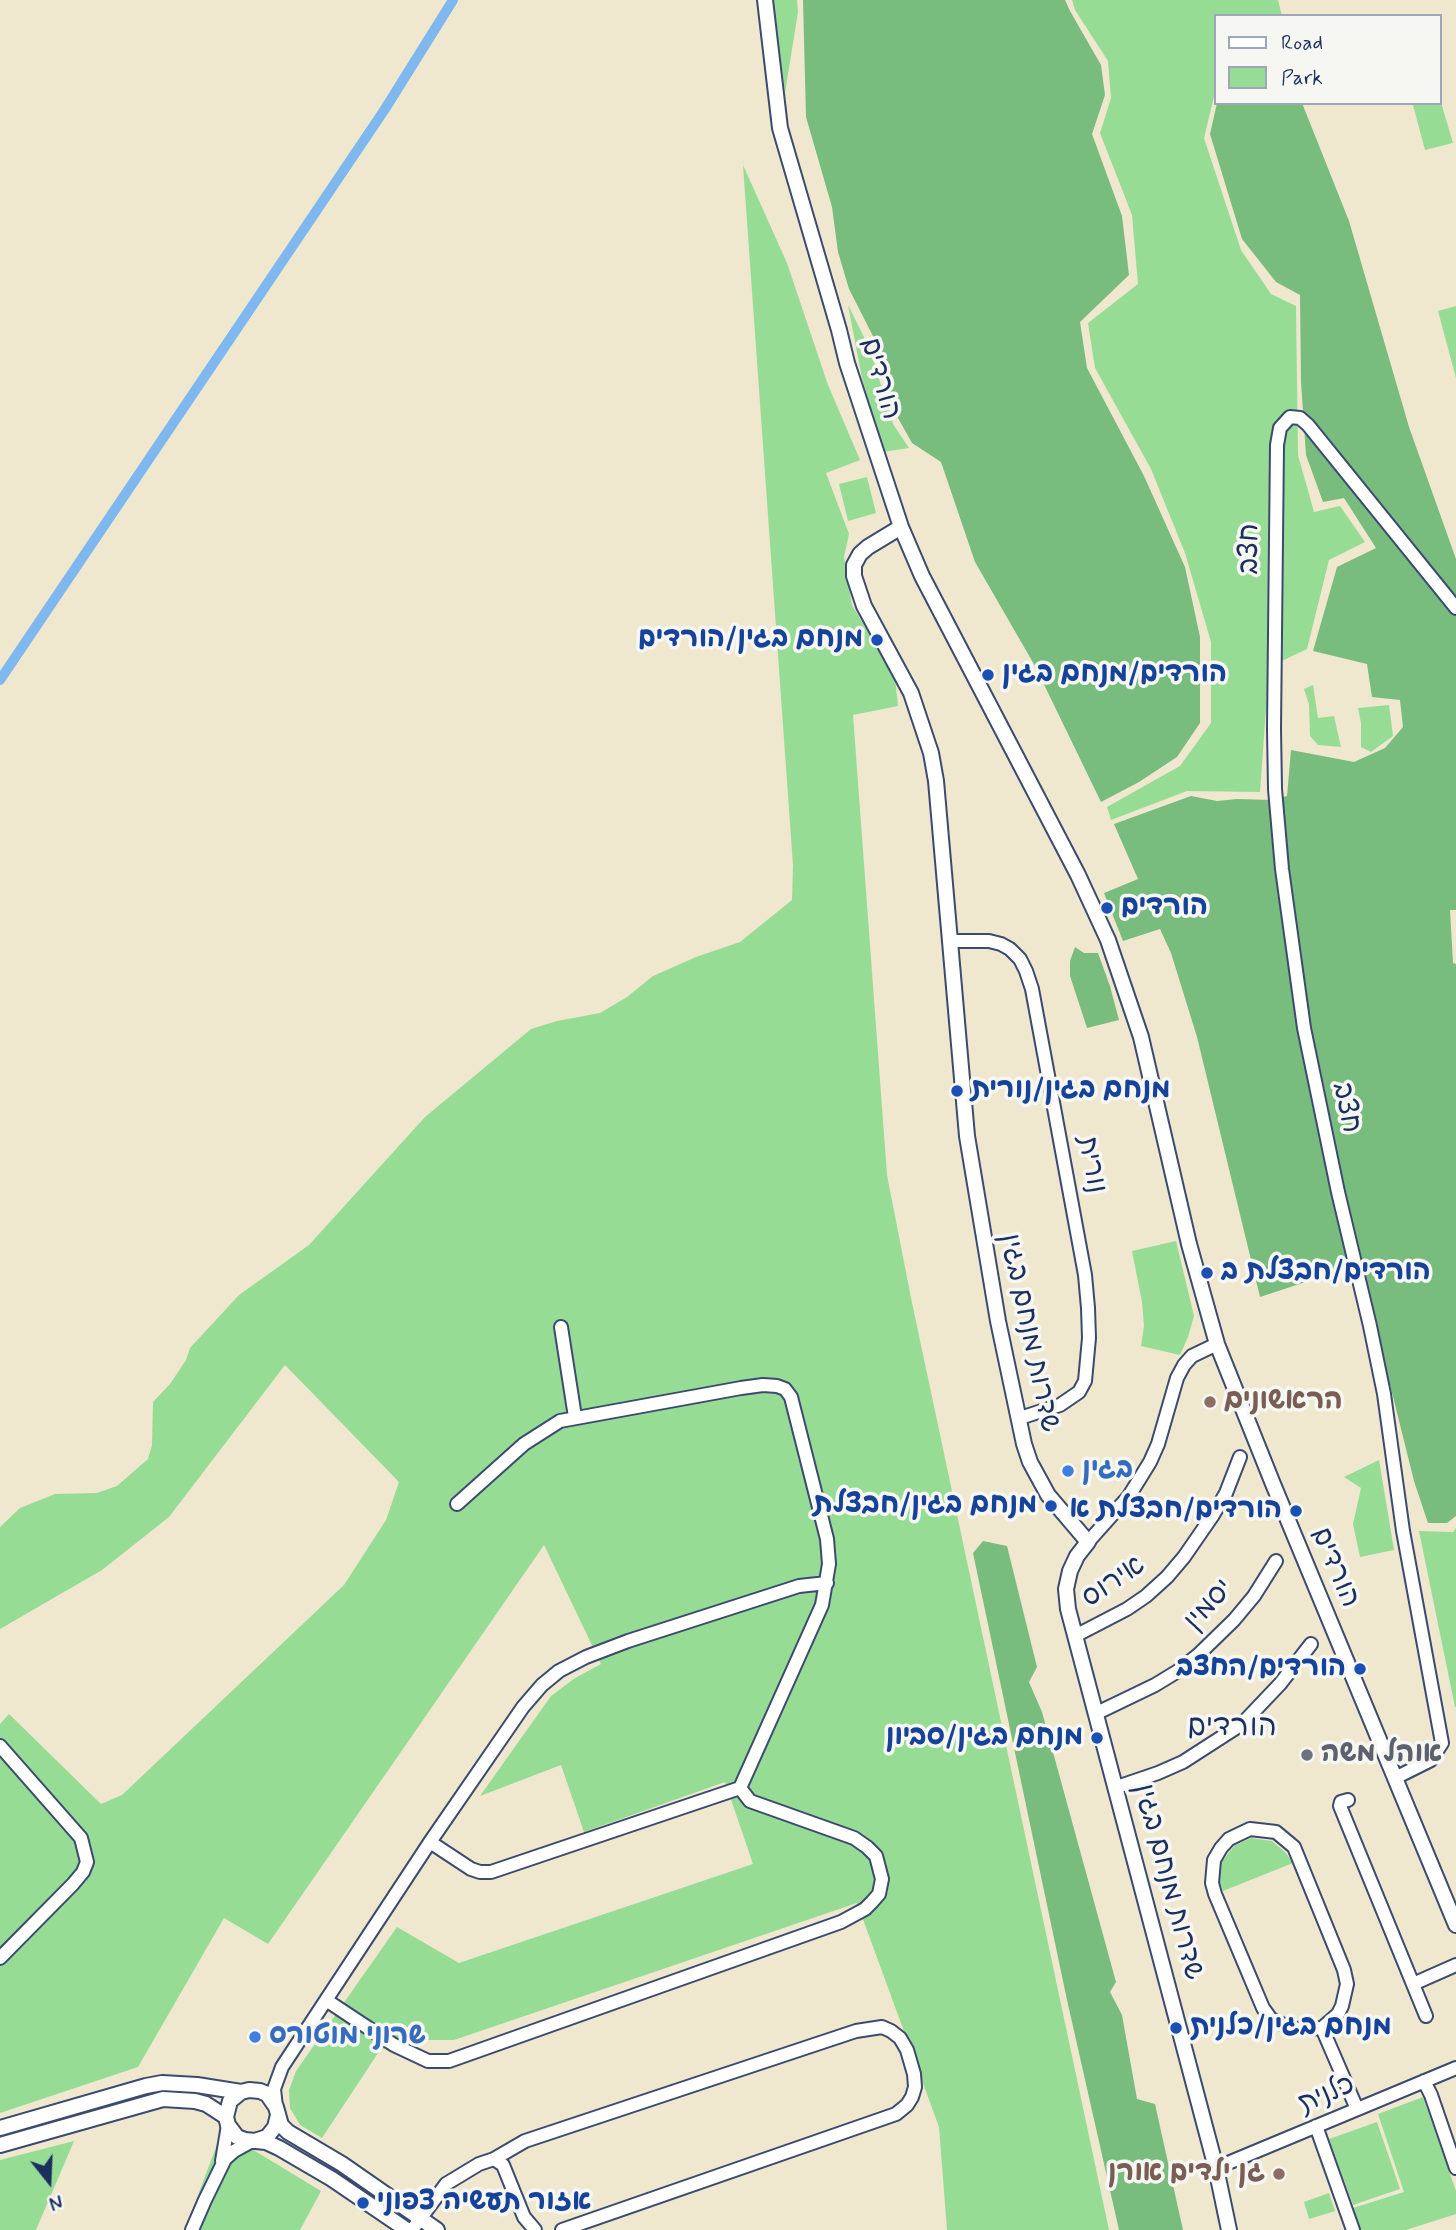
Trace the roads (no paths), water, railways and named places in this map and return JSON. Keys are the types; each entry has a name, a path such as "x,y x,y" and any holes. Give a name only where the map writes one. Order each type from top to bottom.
{"street":[{"name":"הורדים","path":"765,0 780,128 847,363 901,527 927,586 1078,875 1112,950 1141,1037 1189,1244 1217,1344 1456,1925"},
{"name":"חצב","path":"1395,1778 1431,1760 1442,1743 1403,1531 1381,1380 1304,1028 1282,869 1275,789 1274,729 1277,445 1280,428 1290,417 1300,418 1308,425 1456,608"},
{"name":"שדרות מנחם בגין","path":"901,527 860,554 854,565 854,576 864,606 911,694 925,732 936,780 967,1136 986,1259 1024,1444 1038,1480 1088,1542 1069,1571 1066,1589 1075,1636 1216,2168 1229,2230"},
{"name":"נורית","path":"950,941 989,941 1001,944 1020,958 1026,971 1035,1002 1085,1275 1089,1338 1085,1381 1079,1392 1070,1399 1042,1412 1020,1418"},
{"path":"561,1327 575,1417"},
{"path":"1088,1542 1129,1496 1150,1462 1158,1444 1177,1378 1184,1365 1192,1356 1217,1344"},
{"path":"430,1842 471,1869 491,1872 740,1788 822,1605 829,1564 827,1539 795,1410 785,1389 777,1386 763,1385 560,1421 524,1444 457,1504"},
{"name":"אירוס","path":"1075,1636 1127,1609 1167,1577 1213,1516 1226,1493 1240,1457"},
{"name":"יסמין","path":"1097,1713 1155,1685 1198,1655 1254,1596 1276,1561"},
{"path":"220,2168 230,2102 245,2091 267,2082 282,2067 430,1842 523,1707 542,1685 559,1671 586,1657 641,1637 799,1586 827,1583"},
{"path":"1117,1787 1183,1762 1242,1724 1280,1685 1311,1644"},
{"path":"0,1746 77,1832 87,1861 83,1872 73,1884 0,1958"},
{"path":"326,2000 394,2045 428,2061 449,2062 841,1922 865,1909 879,1894 882,1880 876,1856 854,1839 750,1801 740,1788"},
{"path":"1348,1800 1341,1802 1340,1806 1426,2016"},
{"path":"1250,1829 1276,1832 1294,1847 1344,1970 1347,1984 1342,2006 1338,2014 1322,2028 1293,2029 1271,2019 1263,2008 1215,1894 1212,1884 1214,1860 1229,1839 1250,1829"},
{"path":"1413,1984 1456,1965"},
{"path":"416,2224 446,2184 525,2141 856,2031 882,2027 900,2038 907,2050 915,2087 907,2105 896,2114 562,2230"},
{"path":"1322,2028 1357,2109"},
{"path":"282,2067 274,2089 281,2124 288,2132 342,2164 416,2224 437,2230"},
{"name":"כלנית","path":"1216,2168 1456,2068"},
{"path":"1424,2081 1456,2168"},
{"path":"0,2129 162,2083 260,2091 267,2094 277,2111 275,2127 267,2137 234,2151 220,2168 192,2230"},
{"path":"0,2145 163,2099 195,2101 206,2104 227,2121 237,2137 266,2142 279,2148 332,2179 407,2230"},
{"path":"1316,2126 1353,2230"},
{"path":"494,2159 503,2165 524,2217 535,2230"}],"waterway":[{"path":"0,680 385,109 453,0"}],"place":[{"name":"מנחם בגין/הורדים","path":"877,640"},
{"name":"הורדים/מנחם בגין","path":"988,675"},
{"name":"הורדים","path":"1107,908"},
{"name":"מנחם בגין/נורית","path":"957,1091"},
{"name":"הורדים/חבצלת ב","path":"1207,1273"},
{"name":"הראשונים","path":"1210,1402"},
{"name":"בגין","path":"1068,1471"},
{"name":"מנחם בגין/חבצלת","path":"1051,1506"},
{"name":"הורדים/חבצלת א","path":"1296,1511"},
{"name":"הורדים/החצב","path":"1360,1669"},
{"name":"מנחם בגין/סביון","path":"1097,1738"},
{"name":"אוהל משה","path":"1307,1755"},
{"name":"מנחם בגין/כלנית","path":"1176,2028"},
{"name":"שרוני מוטורס","path":"255,2037"},
{"name":"גן ילדים אורן","path":"1279,2174"},
{"name":"אזור תעשיה צפוני","path":"363,2203"}],"district":[{"name":"הורדים","path":"1232,1729"}]}
